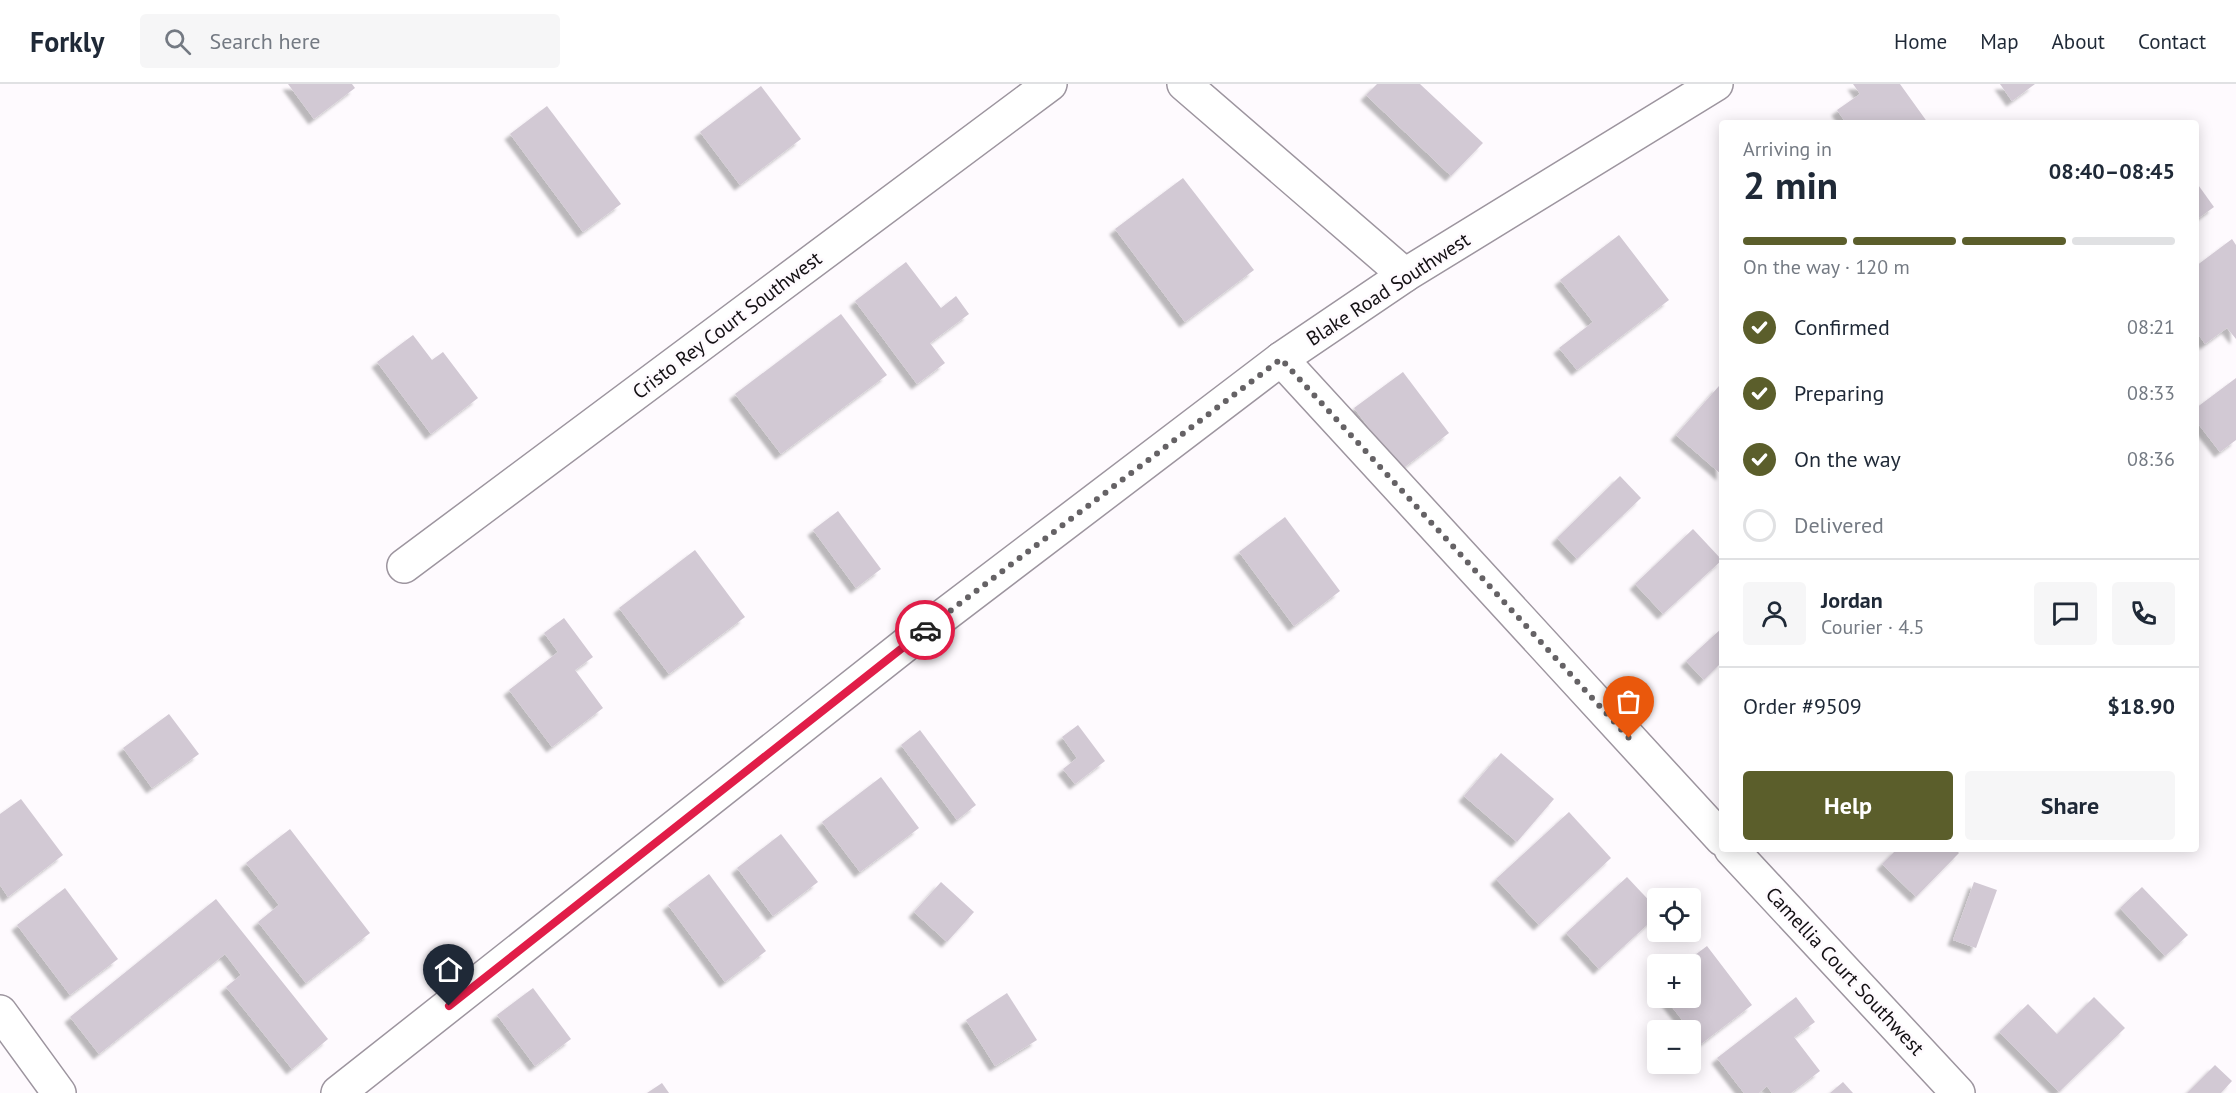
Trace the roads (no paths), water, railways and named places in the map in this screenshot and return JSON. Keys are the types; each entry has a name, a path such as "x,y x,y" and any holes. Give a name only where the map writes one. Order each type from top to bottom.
{"street":[{"name":"Cristo Rey Court Southwest","path":"404,566 1050,84"},
{"path":"1184,84 1405,275"},
{"name":"Blake Road Southwest","path":"339,1093 909,642 1281,359 1405,275 1716,84"},
{"path":"1281,359 1719,836"},
{"name":"Camellia Court Southwest","path":"1734,852 1958,1093"},
{"path":"0,1012 59,1093"}]}
